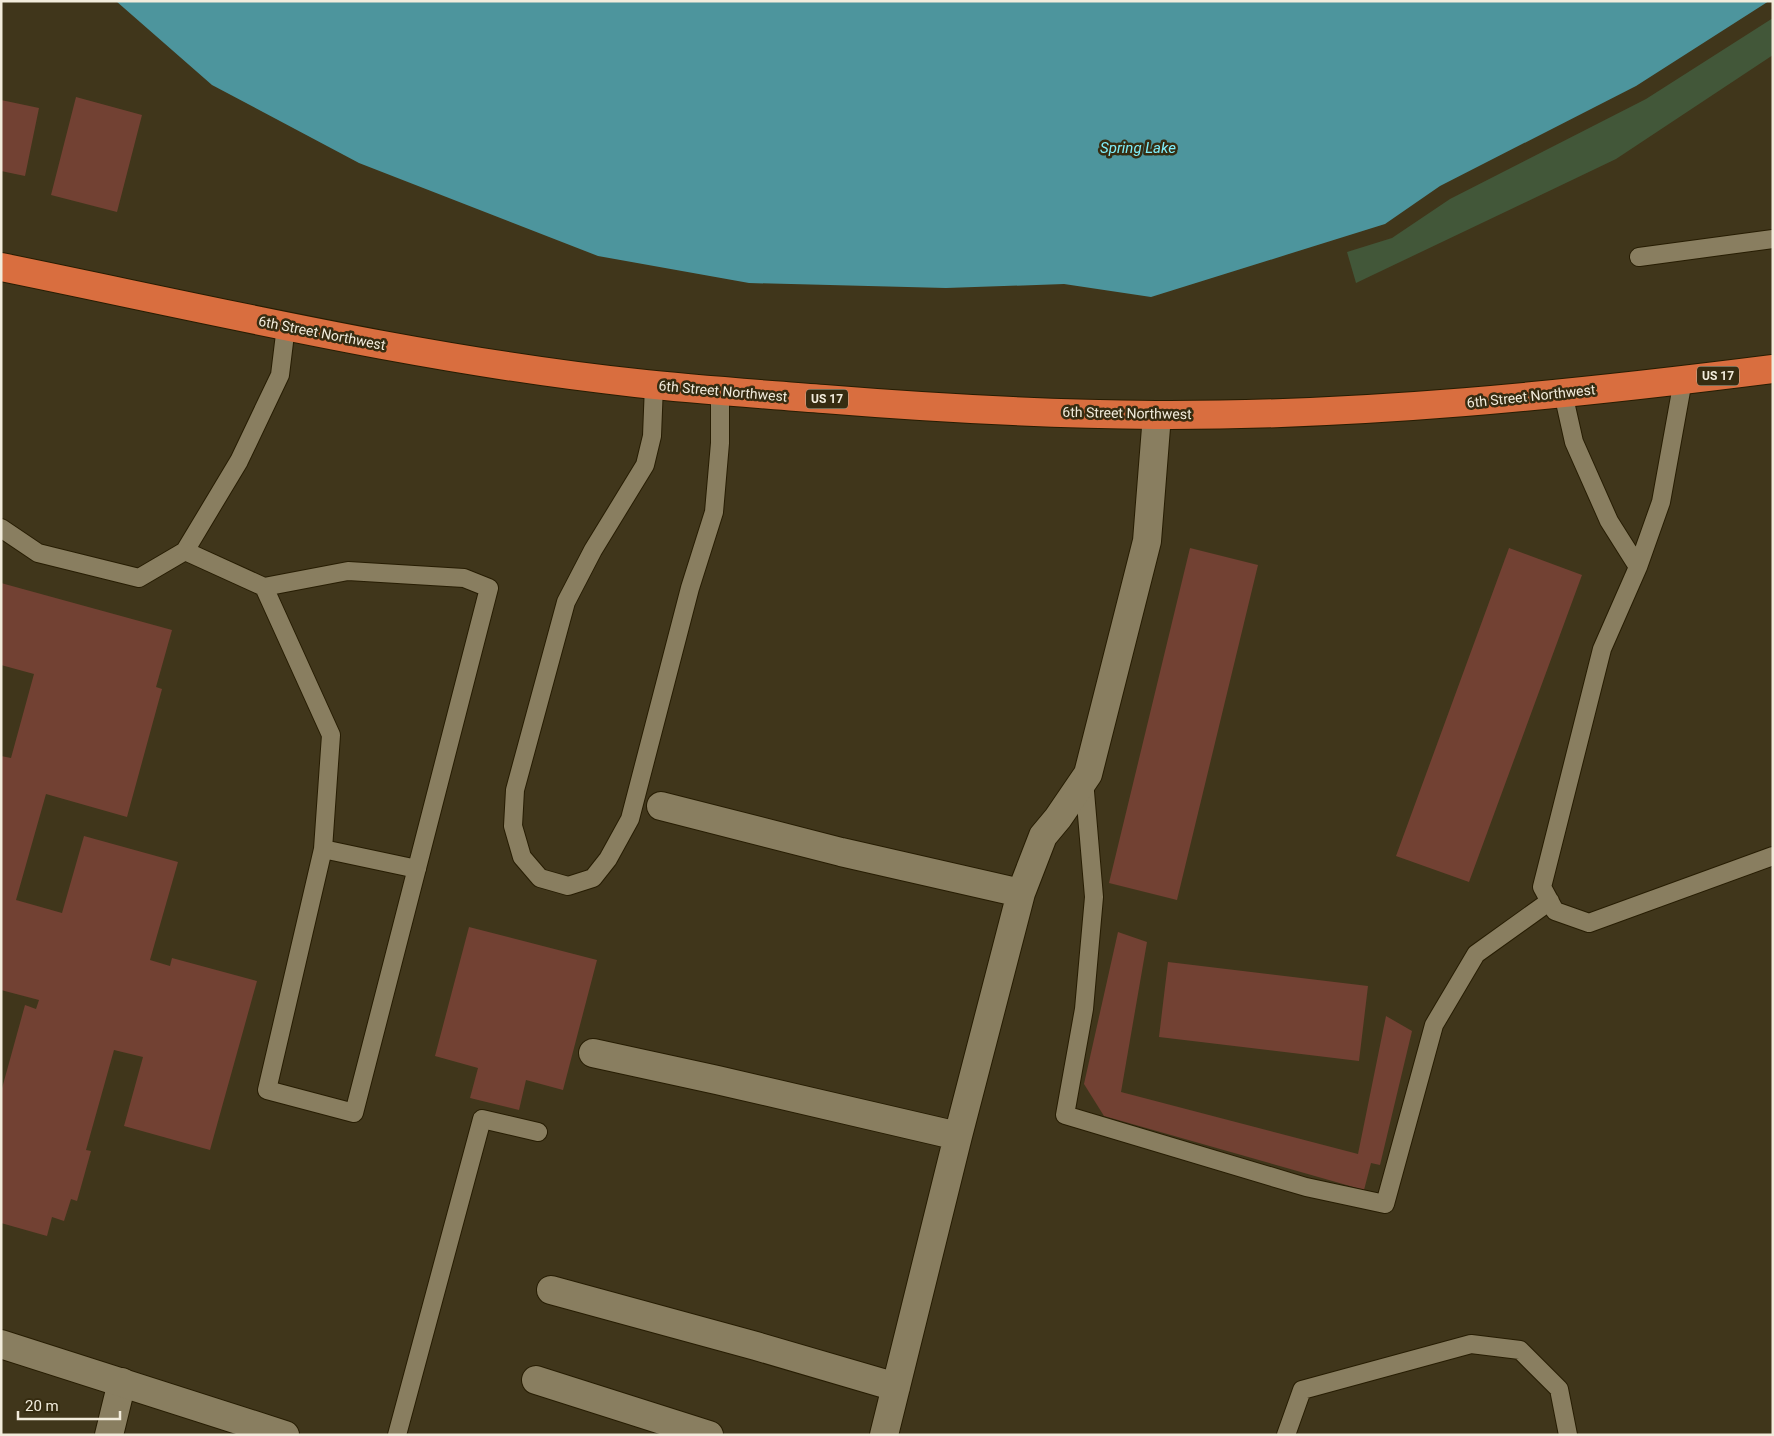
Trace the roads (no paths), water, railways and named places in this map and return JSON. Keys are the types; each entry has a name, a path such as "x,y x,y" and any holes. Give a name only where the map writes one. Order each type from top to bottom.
{"highway":[{"name":"6th Street Northwest","path":"1,267 368,343 493,364 720,391 903,405 1024,412 1157,415 1306,412 1468,402 1673,382"},
{"name":"US 17","path":"1673,382 1773,368"}],"street":[{"path":"884,1435 958,1136 1022,893 1043,836 1088,774 1147,541 1157,415"},
{"path":"661,806 841,852 1022,893"},
{"path":"593,1053 958,1136"},
{"path":"551,1290 746,1343 896,1387"},
{"path":"1,1344 285,1435"},
{"path":"536,1380 709,1435"},
{"path":"109,1435 122,1382"}],"lane":[{"path":"1639,256 1773,239"},
{"path":"1,528 38,552 139,578 185,551 239,461 280,375 286,326"},
{"path":"1673,382 1661,502 1638,567 1602,649 1542,887 1555,911 1589,923 1773,856"},
{"path":"654,384 652,436 645,465 593,550 566,602 515,790 513,826 522,857 540,878 568,886 593,878 608,858 630,820 690,588 714,512 720,443 720,391"},
{"path":"1563,393 1574,442 1609,521 1638,567"},
{"path":"185,551 264,587 348,571 464,578 489,588 354,1113 267,1090 323,849 331,735 264,587"},
{"path":"1084,780 1094,897 1084,1009 1065,1115 1306,1187 1385,1204 1434,1025 1476,954 1550,901"},
{"path":"323,849 417,869"},
{"path":"397,1435 482,1119 538,1132"},
{"path":"1286,1435 1302,1390 1471,1344 1520,1350 1559,1389 1568,1435"}],"water":[{"name":"Spring Lake","path":"116,1 1769,1 1636,86 1440,186 1385,224 1151,297 1064,284 946,288 749,283 598,256 359,163 212,85"}]}
